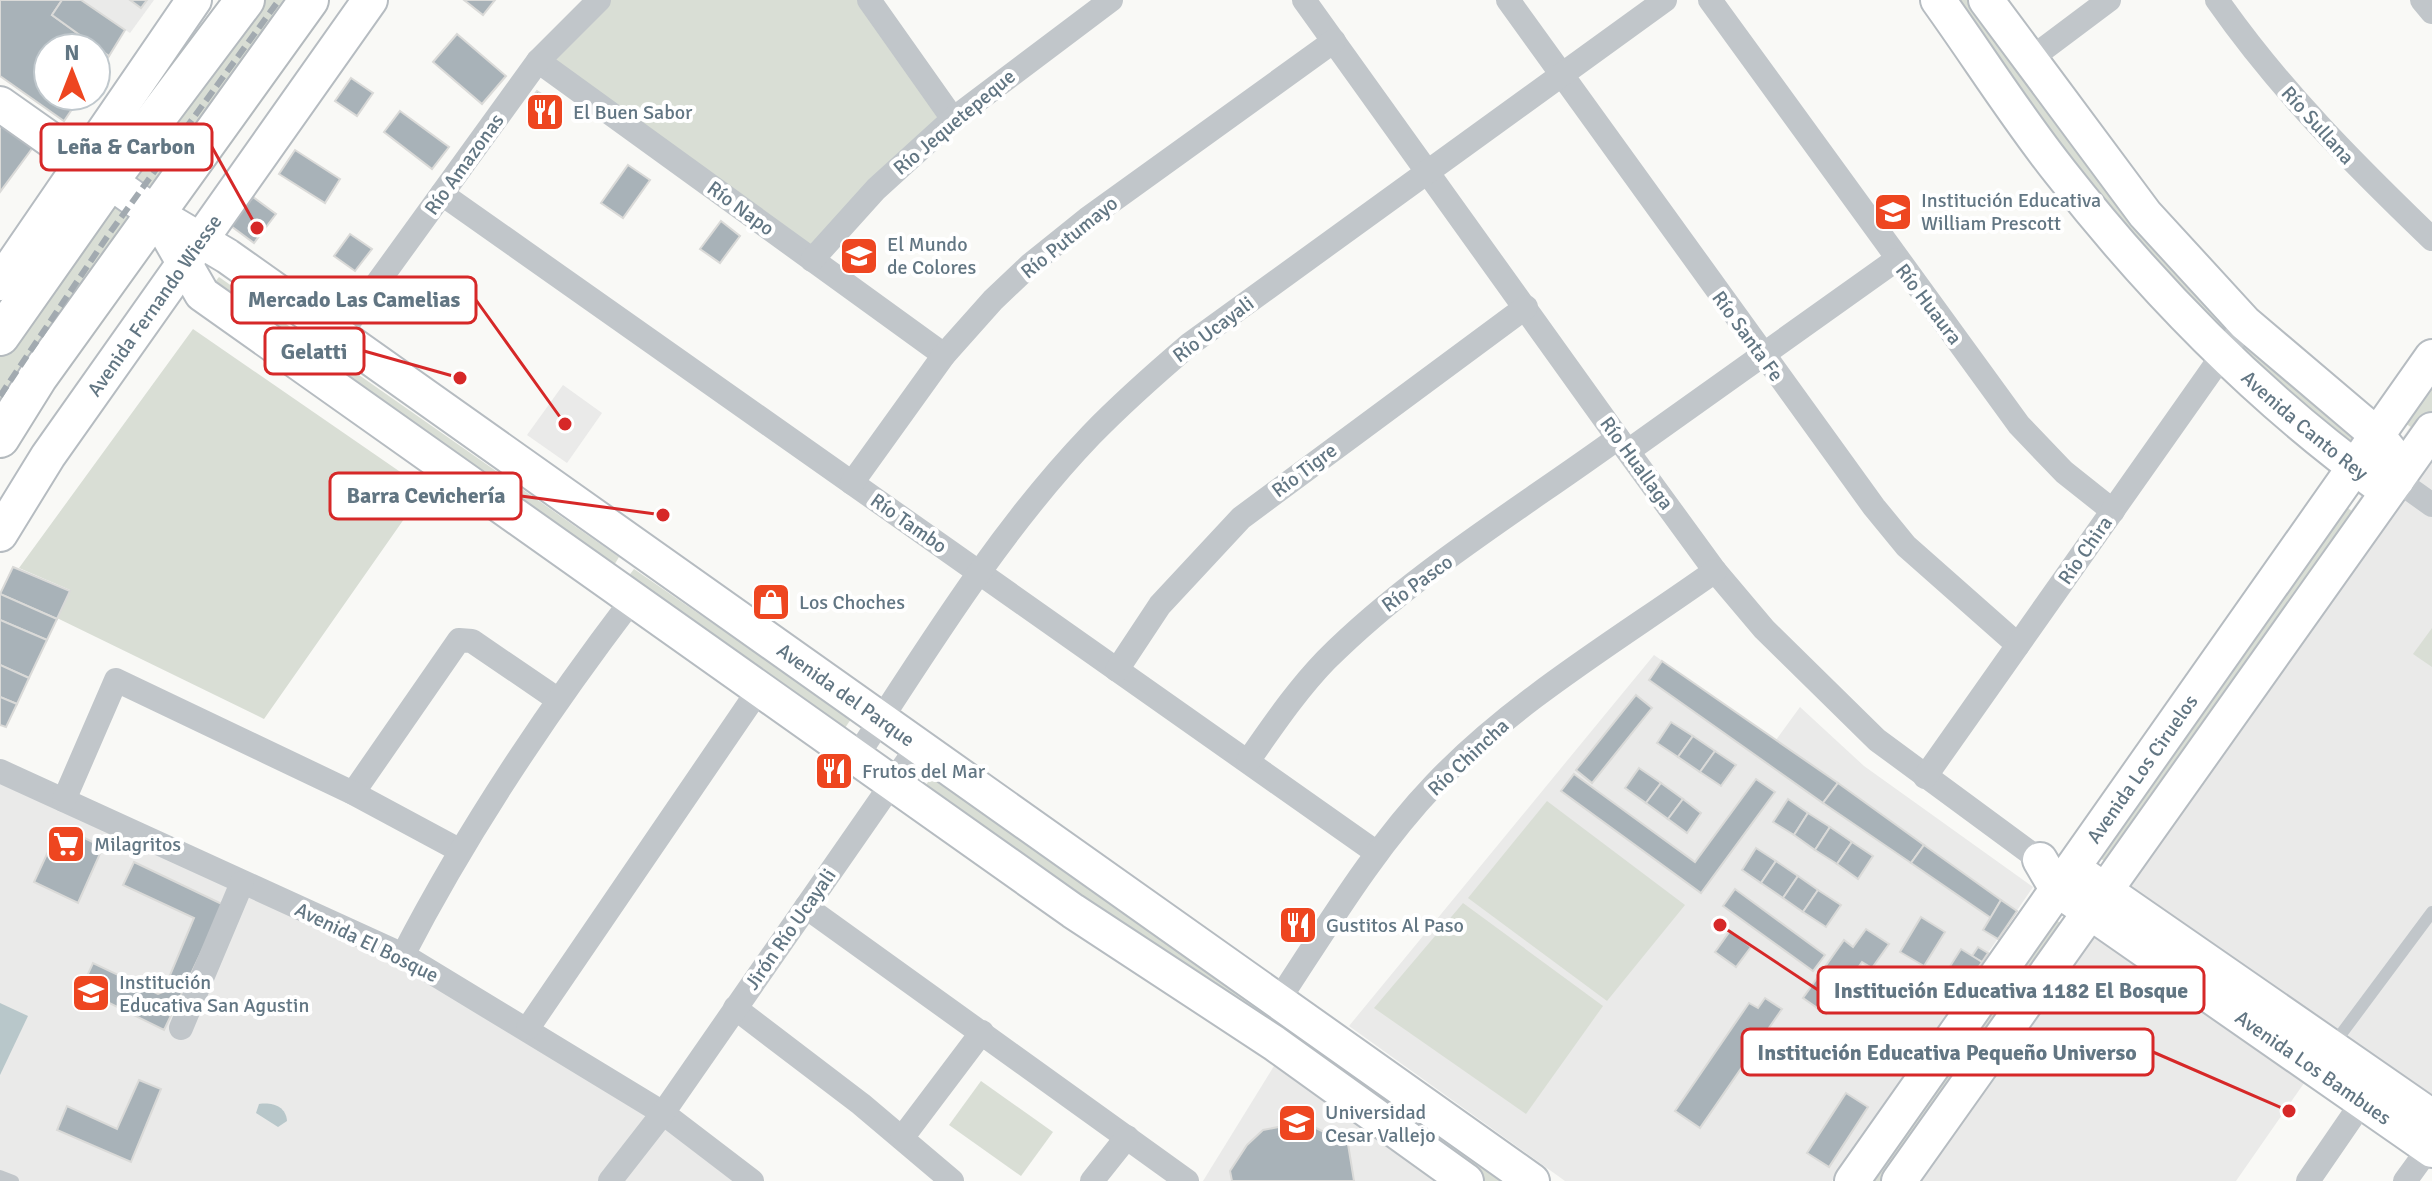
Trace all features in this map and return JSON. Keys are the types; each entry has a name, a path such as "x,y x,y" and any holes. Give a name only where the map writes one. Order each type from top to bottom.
{"main road":[{"path":"0,336 194,0"},
{"path":"0,283 245,0"},
{"path":"0,438 38,377 309,0"},
{"name":"Avenida Fernando Wiesse","path":"0,534 48,456 207,268 370,0"},
{"name":"Avenida Canto Rey","path":"1938,0 2081,199 2224,354 2380,486 2397,480 2397,460 2377,435 2245,323 2135,202 1986,0"},
{"name":"Avenida del Parque","path":"0,104 156,214 207,268 632,600 893,781 1073,911 1274,1043 1466,1181"},
{"name":"Avenida del Parque","path":"207,268 339,336 1532,1181"},
{"name":"Avenida Los Ciruelos","path":"1852,1181 2056,872 2432,357"},
{"name":"Avenida Los Ciruelos","path":"1899,1181 2432,430"},
{"name":"Avenida Los Bambues","path":"2056,872 2331,1048 2431,1140"},
{"name":"Avenida Los Bambues","path":"2098,901 2363,1101 2431,1140"}],"street":[{"name":"Río Amazonas","path":"339,336 538,61 599,0"},
{"path":"869,0 953,119"},
{"name":"Río Jequetepeque","path":"812,260 876,189 953,119 1111,0"},
{"name":"Río Huallaga","path":"1304,0 1715,571 1815,683 1877,740 2056,872"},
{"name":"Río Santa Fe","path":"1508,0 1762,355 1906,546 2018,645"},
{"name":"Río Ucayali","path":"857,756 980,573 1048,485 1139,388 1190,344 1665,0"},
{"name":"Río Huaura","path":"1710,0 1896,260 2019,425 2064,472 2113,511"},
{"path":"2029,60 2109,0"},
{"name":"Río Sullana","path":"2217,0 2283,87 2341,152 2432,239"},
{"path":"2422,0 2432,12"},
{"name":"Río Putumayo","path":"852,483 944,355 993,300 1031,264 1087,219 1334,41"},
{"name":"Río Napo","path":"538,61 944,355"},
{"name":"Río Tambo","path":"442,194 1377,853"},
{"name":"Río Pasco","path":"1248,761 1307,682 1378,612 1623,444 1762,355 1896,260"},
{"name":"Río Tigre","path":"1117,670 1160,605 1241,518 1526,307"},
{"name":"Río Chira","path":"1925,777 2245,323"},
{"path":"2397,480 2432,505"},
{"name":"Río Chincha","path":"1278,1001 1377,853 1434,784 1483,739 1715,571"},
{"path":"403,955 459,850 557,699 632,600"},
{"path":"353,793 459,640 472,641 557,699"},
{"path":"64,800 116,680 353,793 459,850"},
{"path":"528,1028 760,688"},
{"name":"Jirón Río Ucayali","path":"610,1181 663,1113 918,746"},
{"name":"Avenida El Bosque","path":"0,771 403,955 528,1028 663,1113 752,1181"},
{"path":"181,1028 242,883"},
{"path":"806,907 1187,1181"},
{"path":"735,1008 902,1138 952,1181"},
{"path":"902,1138 982,1032"},
{"path":"2308,1181 2363,1101"},
{"path":"1092,1181 1127,1137"},
{"path":"2405,1181 2431,1140"}],"lane":[{"path":"2331,1048 2432,912"},
{"path":"0,1176 13,1181"}],"shaded area":[{"path":"81,0 154,0 130,33"},
{"path":"257,0 298,0 153,197 127,174"},
{"path":"599,0 868,0 953,119 812,260 538,61"},
{"path":"1947,0 1975,0 2230,326 2220,335 2166,288"},
{"path":"108,200 141,212 0,422 0,350"},
{"path":"219,277 619,557 613,567 210,288"},
{"path":"193,329 425,489 264,719 57,618 70,590 19,568"},
{"path":"2246,338 2359,433 2353,452 2238,347"},
{"path":"2432,379 2432,411 2418,432 2402,421"},
{"path":"563,385 602,413 567,463 527,435"},
{"path":"2432,396 2432,1161 2309,1076 2236,1181 1877,1181"},
{"path":"2342,504 2359,516 2112,866 2095,855"},
{"path":"634,569 851,719 843,731 627,578"},
{"path":"2432,628 2432,667 2413,654"},
{"path":"1654,655 1776,740 1800,707 1864,766 2033,887 1832,1181 1565,1181 1349,1026"},
{"path":"933,775 1295,1034 1288,1044 923,789"},
{"path":"0,778 395,959 669,1127 734,1181 0,1181"},
{"path":"1547,801 1685,905 1607,1001 1468,898"},
{"path":"1463,903 1603,1006 1526,1114 1374,1008"},
{"path":"2053,918 2068,928 1891,1181 1866,1181"},
{"path":"0,1003 28,1016 0,1075"},
{"path":"1307,1042 1503,1181 1485,1181 1300,1052"},
{"name":"Universidad Cesar Vallejo","path":"1274,1066 1435,1181 1203,1181"},
{"path":"981,1081 1053,1132 1021,1176 949,1125"},
{"path":"259,1104 278,1106 287,1121 278,1127 256,1113"}],"building":[{"path":"0,0 62,0 52,15 76,32 32,32 32,98 0,76"},
{"path":"62,0 81,0 125,30 112,51 112,32 76,32 52,15"},
{"path":"130,0 147,0 141,8"},
{"path":"464,0 495,0 483,15"},
{"path":"457,34 506,76 482,104 433,62"},
{"path":"351,78 373,93 357,116 335,101"},
{"path":"537,91 560,106 551,119 528,103"},
{"path":"400,111 449,147 432,169 384,132"},
{"path":"51,112 70,112 64,121"},
{"path":"0,123 34,146 0,192"},
{"path":"295,150 340,179 325,203 279,174"},
{"path":"628,165 650,180 623,218 601,203"},
{"path":"253,197 276,214 254,243 231,226"},
{"path":"721,221 740,236 720,263 700,249"},
{"path":"350,234 372,249 355,271 334,256"},
{"path":"13,567 70,591 57,619 0,594"},
{"path":"0,594 57,619 47,640 0,620"},
{"path":"0,620 47,640 29,678 0,665"},
{"path":"1662,661 1838,783 1823,803 1649,680"},
{"path":"0,665 29,678 17,704 0,697"},
{"path":"1636,695 1652,708 1592,783 1576,770"},
{"path":"0,697 17,704 6,727 0,725"},
{"path":"1671,722 1693,736 1678,757 1657,743"},
{"path":"1693,736 1715,751 1700,772 1678,757"},
{"path":"1715,751 1736,765 1721,786 1700,772"},
{"path":"1639,768 1661,783 1646,803 1625,788"},
{"path":"1574,774 1695,862 1756,779 1775,792 1701,893 1561,791"},
{"path":"1661,783 1683,799 1668,819 1646,803"},
{"path":"1838,783 1924,845 1911,863 1823,803"},
{"path":"1683,799 1701,813 1687,833 1668,819"},
{"path":"1788,799 1808,813 1794,835 1773,822"},
{"path":"1808,813 1830,827 1815,850 1794,835"},
{"path":"60,826 103,847 78,903 34,882"},
{"path":"1830,827 1852,842 1837,864 1815,850"},
{"path":"1852,842 1873,856 1858,879 1837,864"},
{"path":"1924,845 2001,900 1991,918 1911,863"},
{"path":"1756,848 1776,861 1761,883 1742,870"},
{"path":"1776,861 1798,876 1783,898 1761,883"},
{"path":"134,862 224,905 164,1030 81,989 93,963 158,994 163,992 194,918 123,885"},
{"path":"1798,876 1818,890 1803,912 1783,898"},
{"path":"1735,889 1825,955 1813,971 1723,906"},
{"path":"1818,890 1841,905 1826,927 1803,912"},
{"path":"2001,900 2017,911 1998,939 1983,930"},
{"path":"1921,917 1945,932 1924,966 1900,952"},
{"path":"1866,929 1889,944 1872,968 1862,962 1826,1014 1803,998 1844,940 1853,947"},
{"path":"1730,931 1751,947 1736,967 1715,952"},
{"path":"1978,947 1988,953 1982,962 1972,956"},
{"path":"1961,949 1982,962 1947,1013 1928,1001"},
{"path":"1765,998 1782,1009 1700,1128 1675,1111 1749,1003 1758,1008"},
{"path":"139,1080 161,1089 131,1162 57,1130 67,1106 117,1129"},
{"path":"1846,1093 1868,1107 1829,1167 1807,1153"},
{"path":"1304,1122 1348,1144 1354,1181 1232,1181 1230,1171 1247,1145 1263,1130"}],"railway":[{"path":"0,396 109,234 279,0"}],"place":[{"name":"El Buen Sabor","path":"545,112"},
{"name":"Institución Educativa William Prescott","path":"1893,212"},
{"name":"Leña & Carbon","path":"257,228"},
{"name":"El Mundo de Colores","path":"859,256"},
{"name":"Gelatti","path":"460,378"},
{"name":"Mercado Las Camelias","path":"565,424"},
{"name":"Barra Cevichería","path":"663,515"},
{"name":"Los Choches","path":"771,602"},
{"name":"Frutos del Mar","path":"834,771"},
{"name":"Milagritos","path":"66,844"},
{"name":"Gustitos Al Paso","path":"1298,925"},
{"name":"Institución Educativa 1182 El Bosque","path":"1720,925"},
{"name":"Institución Educativa San Agustin","path":"91,993"},
{"name":"Institución Educativa Pequeño Universo","path":"2289,1111"},
{"name":"Universidad Cesar Vallejo","path":"1297,1123"}]}
